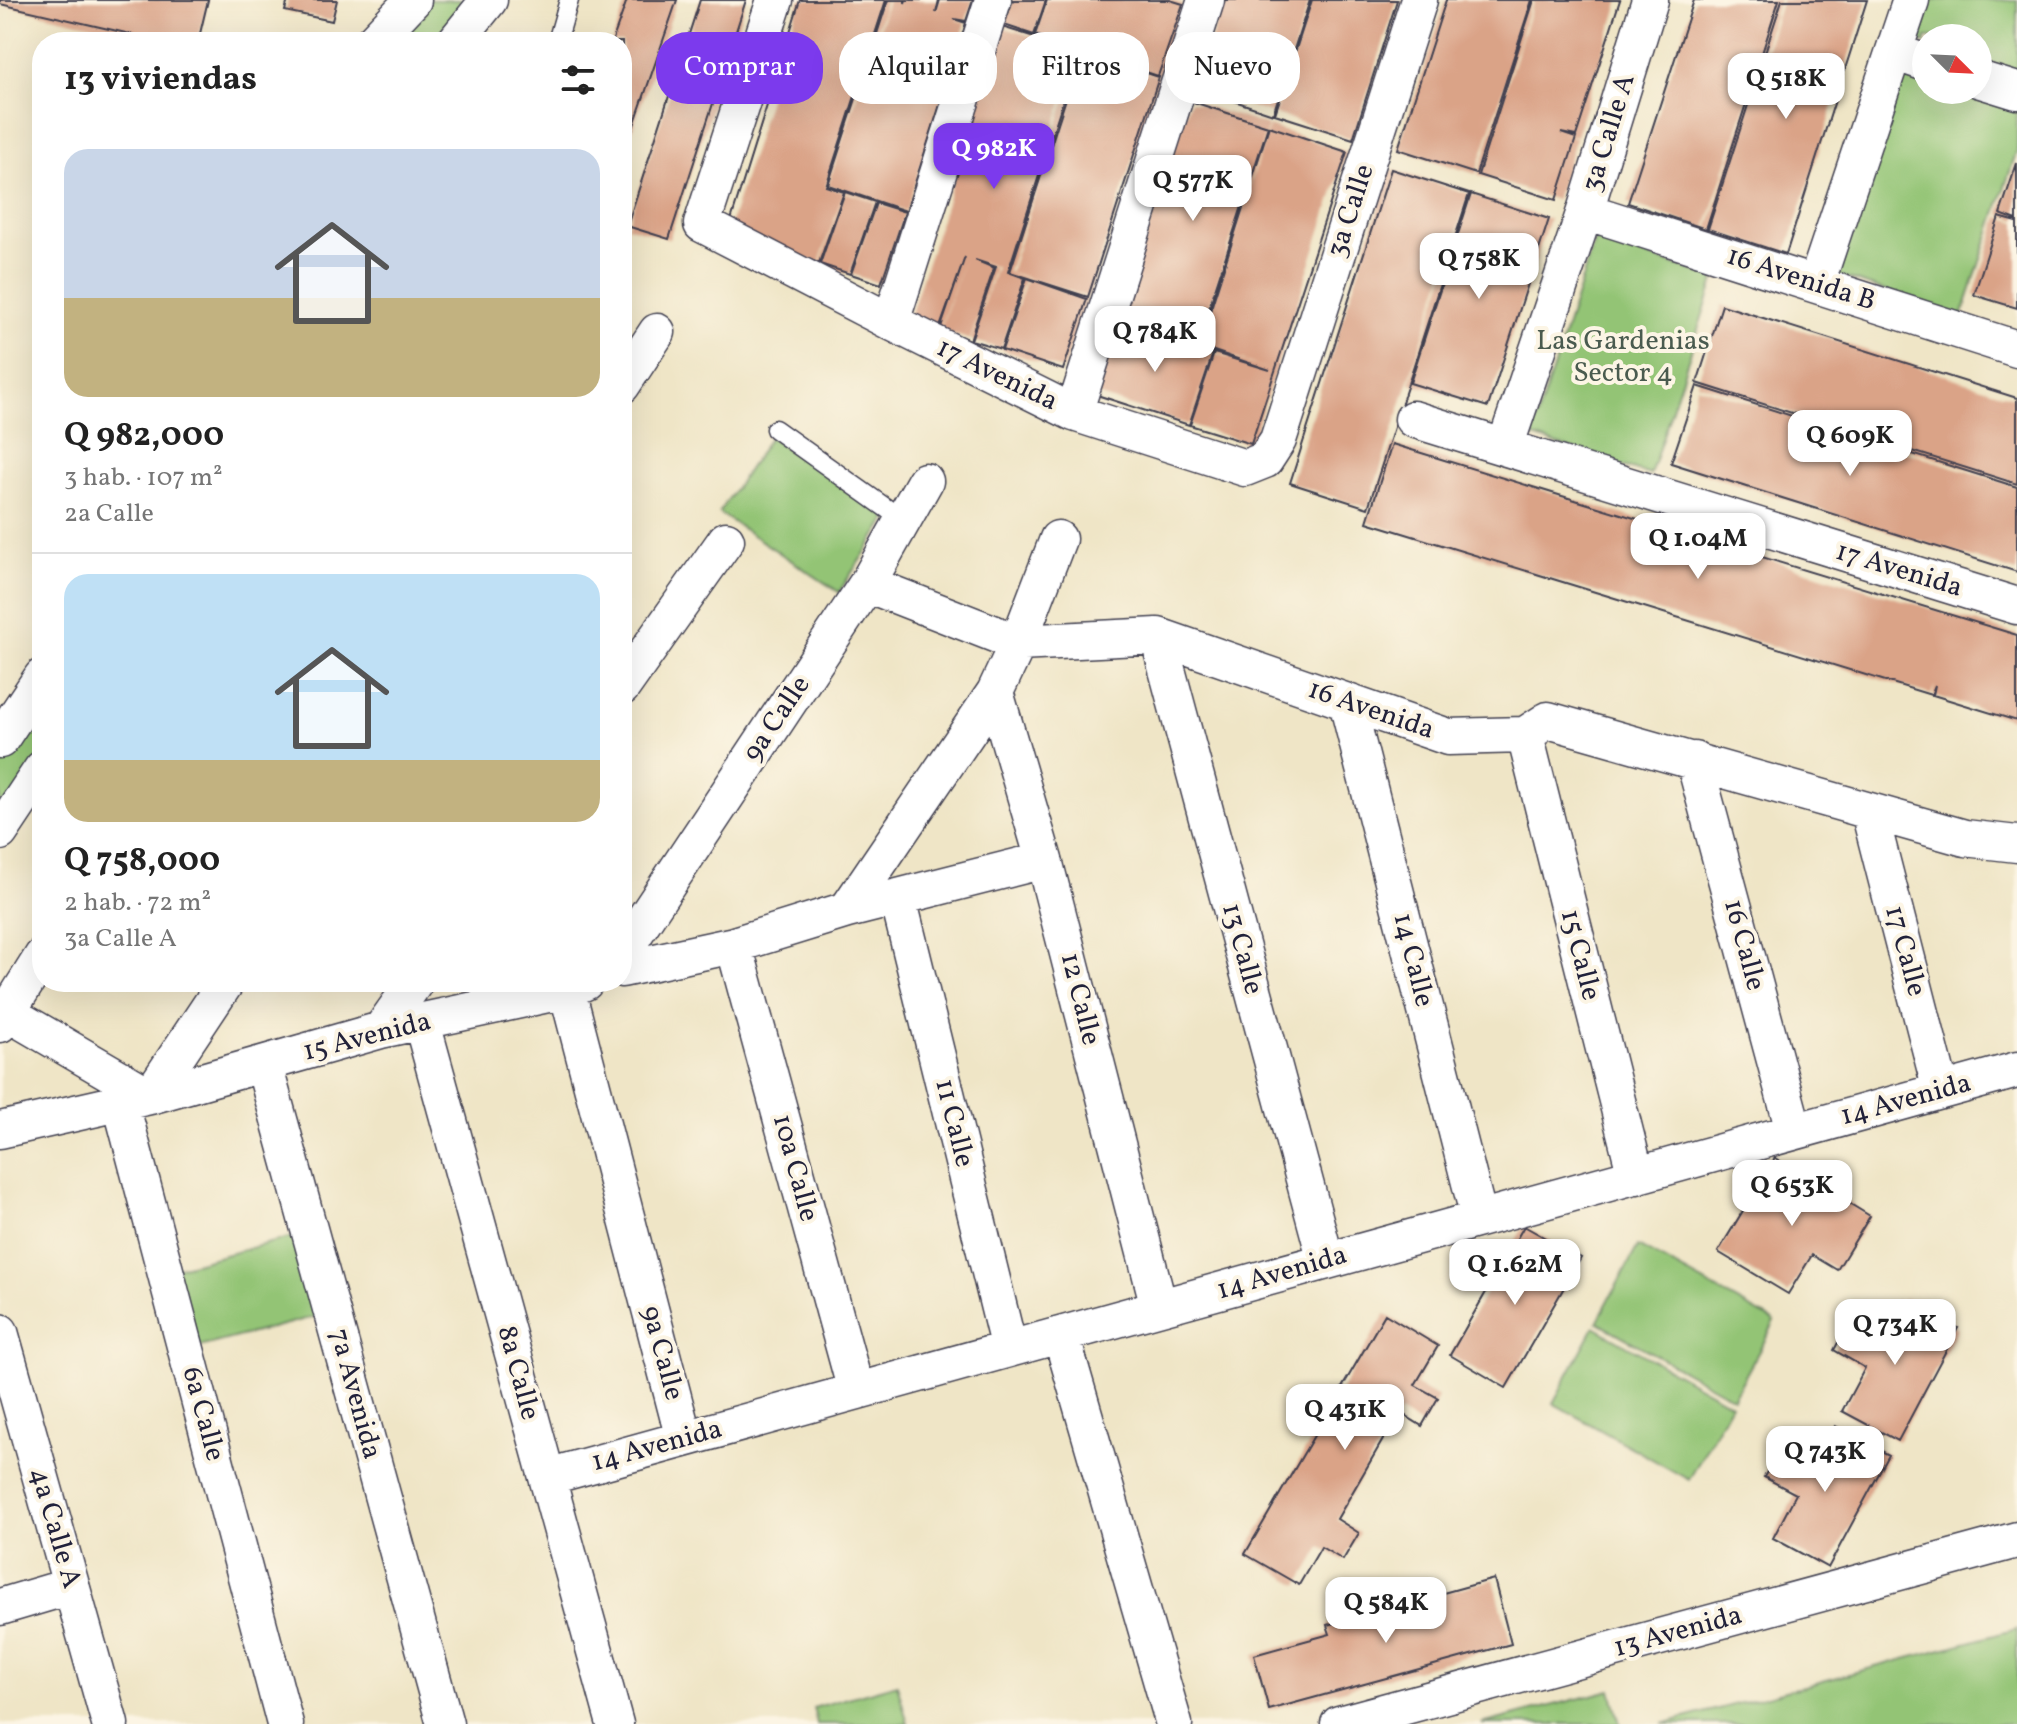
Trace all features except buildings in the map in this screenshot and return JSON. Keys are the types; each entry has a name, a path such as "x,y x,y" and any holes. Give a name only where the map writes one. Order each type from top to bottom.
{"street":[{"path":"383,32 413,0"},
{"path":"463,32 489,0"},
{"name":"17 Avenida","path":"775,0 702,224 1074,413 1245,468 1259,464 1270,455 1284,421"},
{"path":"891,322 993,0"},
{"path":"1074,413 1206,0"},
{"name":"3a Calle","path":"1284,421 1419,0"},
{"name":"3a Calle A","path":"1505,447 1585,211 1650,0"},
{"path":"1816,284 1910,58 1911,0"},
{"path":"1992,83 2017,91"},
{"name":"16 Avenida B","path":"1585,211 2017,349"},
{"path":"632,370 657,332"},
{"name":"17 Avenida","path":"1413,419 2017,606"},
{"name":"9a Calle","path":"632,938 867,584 925,481"},
{"path":"847,910 995,692 1018,643 1058,539"},
{"path":"632,673 726,540"},
{"name":"16 Avenida","path":"867,584 1018,643 1158,636 1448,737 1525,735 1548,720 1965,838 2017,844"},
{"name":"13 Calle","path":"1158,636 1326,1261"},
{"path":"0,740 32,692"},
{"name":"12 Calle","path":"995,692 1044,860 1159,1307"},
{"name":"14 Calle","path":"1347,702 1479,1218"},
{"name":"15 Calle","path":"1525,735 1636,1176"},
{"name":"16 Calle","path":"1694,760 1794,1131"},
{"path":"0,832 32,784"},
{"name":"17 Calle","path":"1869,811 1941,1091"},
{"path":"632,967 734,945 847,910 1044,860"},
{"name":"11 Calle","path":"898,898 1009,1349"},
{"name":"10a Calle","path":"734,945 856,1391"},
{"path":"32,973 3,1018 135,1100 218,992"},
{"path":"381,1030 408,992"},
{"name":"15 Avenida","path":"0,1130 135,1100 381,1030 551,992"},
{"name":"9a Calle","path":"577,992 684,1439"},
{"name":"8a Calle","path":"422,1023 615,1724"},
{"name":"7a Avenida","path":"264,1065 445,1724"},
{"name":"14 Avenida","path":"547,1477 2017,1070"},
{"name":"6a Calle","path":"135,1100 285,1724"},
{"name":"4a Calle A","path":"0,1332 14,1432 71,1586 110,1724"},
{"path":"1061,1335 1174,1724"},
{"name":"13 Avenida","path":"1339,1724 2017,1540"},
{"path":"0,1607 71,1586"}],"lane":[{"path":"381,32 400,0"},
{"path":"560,32 569,0"},
{"path":"775,429 903,520"}],"green space":[{"path":"413,0 489,0 463,32 383,32"},
{"path":"1930,0 2017,0 2017,73 1992,65 1992,24 1922,24"},
{"path":"1904,74 1912,77 1912,104 1992,103 2017,111 2017,150 1962,316 1837,275"},
{"name":"Las Gardenias Sector 4","path":"1595,239 1715,278 1650,475 1531,436"},
{"path":"770,437 889,516 839,592 719,513"},
{"path":"32,692 32,785 0,832 0,740"},
{"path":"296,1236 317,1316 184,1351 164,1271"},
{"path":"1638,1246 1775,1322 1733,1398 1597,1322"},
{"path":"1594,1327 1731,1404 1689,1480 1553,1403"},
{"path":"2017,1629 2017,1724 1662,1724"},
{"path":"897,1684 908,1724 817,1724 813,1708"},
{"path":"1611,1690 1620,1724 1482,1724"}]}
